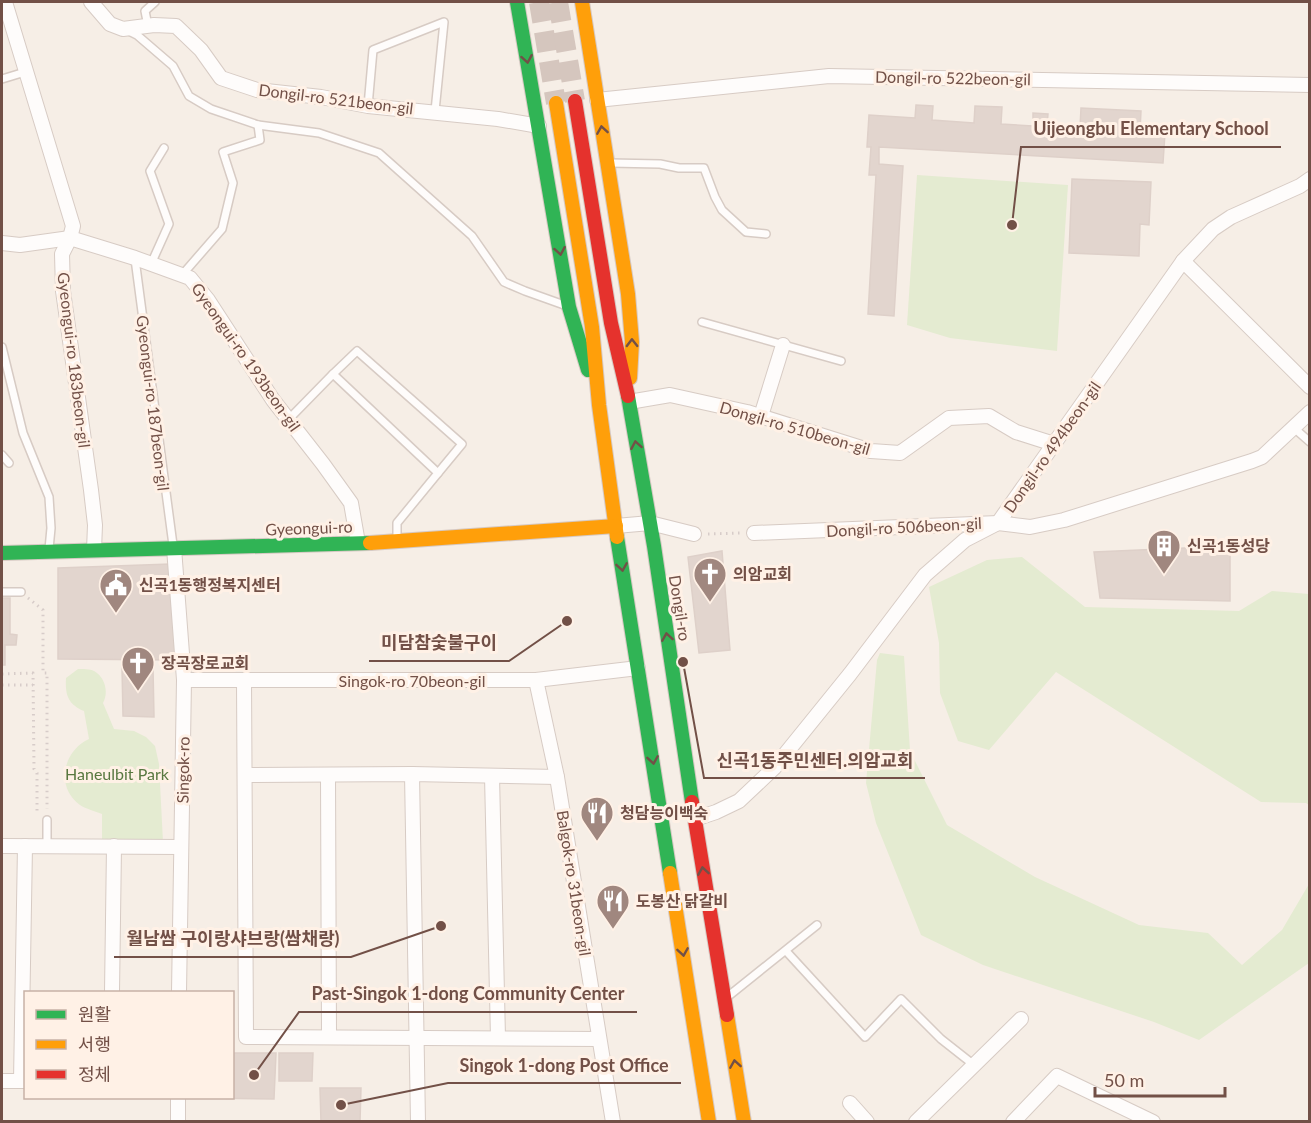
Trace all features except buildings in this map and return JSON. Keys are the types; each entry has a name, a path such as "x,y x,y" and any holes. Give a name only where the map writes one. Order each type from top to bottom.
{"street":[{"name":"Gyeongui-ro 183beon-gil","path":"5,2 73,226 62,254 63,291 91,490 95,525 94,550"},
{"path":"93,2 110,24 123,29"},
{"path":"518,2 569,307 599,405"},
{"path":"582,2 628,294 632,342 629,402"},
{"name":"Dongil-ro 521beon-gil","path":"123,29 176,26 201,50 221,78 257,90 321,97 368,106 435,111 539,126"},
{"name":"Dongil-ro 522beon-gil","path":"597,100 829,76 1310,85"},
{"name":"Dongil-ro","path":"575,101 611,323 629,402 650,523 744,1122"},
{"path":"556,104 592,327 599,405 616,526 709,1122"},
{"name":"Dongil-ro 494beon-gil","path":"695,819 740,801 774,768 850,674 925,575 965,540 998,523 1183,261 1213,229 1231,217 1300,186 1310,179"},
{"name":"Gyeongui-ro 193beon-gil","path":"2,243 20,244 70,238 189,278 208,300 273,400 351,503 358,543"},
{"path":"1183,261 1310,387"},
{"path":"761,416 783,345"},
{"name":"Dongil-ro 510beon-gil","path":"629,402 670,395 761,416 871,452 900,453 949,418 989,416 1016,432 1054,444"},
{"name":"Dongil-ro 506beon-gil","path":"754,533 998,523 1030,527 1079,516 1262,457 1310,412"},
{"path":"616,526 650,523 694,534"},
{"name":"Gyeongui-ro","path":"2,553 397,542 616,526"},
{"name":"Singok-ro","path":"174,548 184,680 179,991"},
{"name":"Singok-ro 70beon-gil","path":"184,680 536,680 638,668"},
{"name":"Balgok-ro 31beon-gil","path":"536,680 557,777 613,1122"},
{"path":"244,681 246,1037 599,1039"},
{"path":"245,775 412,774 557,777"},
{"path":"412,774 418,1122"},
{"path":"328,775 329,1037"},
{"path":"492,776 498,1038"},
{"path":"2,846 181,846"},
{"path":"2,1081 23,1081 25,846"},
{"path":"112,991 114,846"},
{"path":"916,1122 1021,1019"},
{"path":"1013,1122 1057,1076 1153,1122"},
{"path":"178,1099 178,1122"},
{"path":"850,1102 867,1122"}],"lane":[{"path":"148,26 146,11 155,2"},
{"path":"368,106 373,50 444,22 435,111"},
{"path":"123,29 137,35 172,66 189,96 211,109 258,125 319,133 379,153 472,236 504,282 569,307"},
{"path":"2,79 25,72"},
{"path":"182,275 222,229 233,183 223,152 260,140 258,125"},
{"path":"151,264 169,224 150,171 164,148"},
{"path":"607,163 704,168 722,210 746,232 766,234"},
{"name":"Gyeongui-ro 187beon-gil","path":"135,258 166,503 174,548"},
{"path":"702,322 841,361"},
{"path":"2,347 23,433 49,497 51,528 49,551"},
{"path":"288,420 357,351 462,444 397,523 397,542"},
{"path":"333,374 438,472"},
{"path":"1294,428 1310,442"},
{"path":"2,455 9,463"},
{"path":"2,592 21,592"},
{"path":"47,820 47,846"},
{"path":"724,1000 817,925"},
{"path":"786,951 865,1037 901,999 941,1039 974,1065"}],"path":[{"path":"694,534 754,533"},
{"path":"21,592 43,610 43,673 47,673 47,820"},
{"path":"2,674 33,673 37,820"},
{"path":"2,685 33,685"}],"green space":[{"path":"917,175 1068,185 1057,351 950,338 907,325"},
{"path":"1022,557 1085,607 1239,611 1272,591 1309,594 1309,805 1306,803 1261,802 1056,672 989,750 958,741 940,693 939,643 929,587 987,560"},
{"path":"880,653 904,656 910,751 947,825 1035,877 1139,925 1208,933 1242,965 1282,930 1309,884 1309,963 1199,1040 1154,1022 983,965 921,935 876,823 866,783 877,660"},
{"name":"Haneulbit Park","path":"78,669 94,671 101,677 106,690 103,703 114,729 134,731 146,737 155,746 159,764 163,842 102,841 102,814 80,805 67,789 65,770 68,760 80,745 89,739 84,711 71,702 66,689 66,678"}],"tunnel":[{"path":"539,2 556,103"},
{"path":"558,2 575,101"}],"traffic: fast":[{"path":"517,2 569,307 588,370"},
{"path":"628,396 654,546 692,802"},
{"path":"617,537 670,873"},
{"path":"2,553 370,543"}],"traffic: slow":[{"path":"582,2 628,294 632,342 630,378"},
{"path":"556,103 592,327 599,405 617,537"},
{"path":"370,543 616,526"},
{"path":"670,873 709,1122"},
{"path":"727,1015 744,1122"}],"traffic: jam":[{"path":"575,101 611,323 628,396"},
{"path":"692,802 727,1015"}],"place":[{"name":"Uijeongbu Elementary School","path":"1012,225"},
{"name":"신곡1동성당","path":"1164,575"},
{"name":"의암교회","path":"710,603"},
{"name":"신곡1동행정복지센터","path":"116,614"},
{"name":"미담참숯불구이","path":"567,621"},
{"name":"신곡1동주민센터.의암교회","path":"683,662"},
{"name":"장곡장로교회","path":"138,692"},
{"name":"청담능이백숙","path":"597,842"},
{"name":"월남쌈 구이랑샤브랑(쌈채랑)","path":"441,926"},
{"name":"도봉산 닭갈비","path":"613,930"},
{"name":"Past-Singok 1-dong Community Center","path":"254,1075"},
{"name":"Singok 1-dong Post Office","path":"341,1105"}]}
